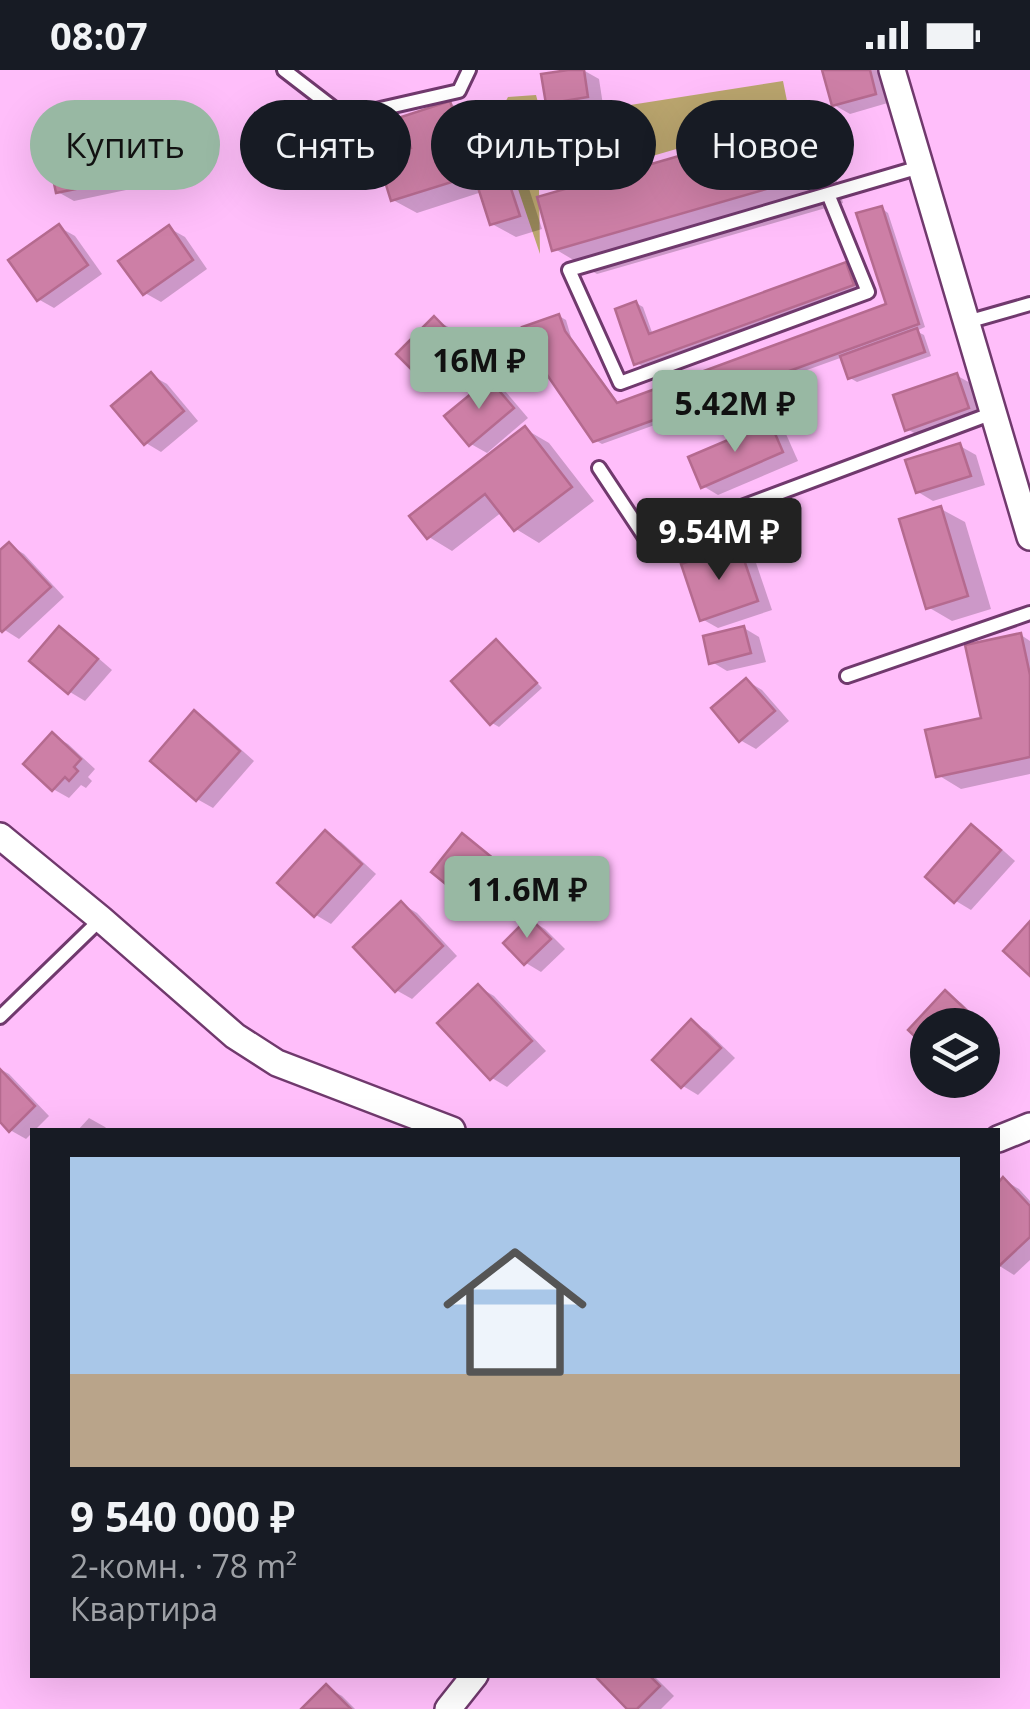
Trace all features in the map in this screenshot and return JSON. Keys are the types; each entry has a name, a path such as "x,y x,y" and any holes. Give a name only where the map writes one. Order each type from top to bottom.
{"street":[{"path":"892,70 1030,537"},
{"path":"0,836 235,1036 276,1063 447,1128"},
{"path":"1000,1138 1030,1126"},
{"path":"448,1709 473,1678"}],"lane":[{"path":"284,70 344,117 459,90 469,70"},
{"path":"828,194 868,292 620,382 569,270 920,167"},
{"path":"967,322 1030,304"},
{"path":"598,468 648,542 994,413"},
{"path":"847,676 1030,613"},
{"path":"0,1017 101,919"}],"shaded area":[{"path":"783,81 787,100 676,100 676,149 656,155 656,101"},
{"path":"536,95 537,100 506,100 508,97"},
{"path":"518,190 539,190 540,254"}],"building":[{"path":"584,70 588,97 545,100 541,74"},
{"path":"822,70 870,70 876,94 854,100 830,100"},
{"path":"431,107 431,188 391,201 388,190 411,190 411,114"},
{"path":"676,157 676,190 763,190 552,251 537,197 561,190 656,190 656,163"},
{"path":"479,190 511,190 520,216 490,225"},
{"path":"882,206 919,324 593,442 530,350 522,327 559,314 565,331 617,403 886,304 856,213"},
{"path":"59,224 88,265 37,301 8,260"},
{"path":"169,225 193,260 143,295 118,261"},
{"path":"846,262 854,285 634,365 615,309 636,301 649,334"},
{"path":"434,316 462,345 424,382 396,354"},
{"path":"917,328 925,352 848,379 840,356"},
{"path":"151,372 184,411 144,445 111,406"},
{"path":"957,373 969,408 905,431 893,395"},
{"path":"489,379 514,408 469,446 444,416"},
{"path":"770,422 783,452 701,488 688,457"},
{"path":"525,426 572,487 514,531 485,494 427,539 409,516"},
{"path":"960,443 971,476 916,493 905,460"},
{"path":"941,506 968,596 926,609 899,519"},
{"path":"9,542 51,587 2,632 0,550"},
{"path":"739,545 758,601 700,621 681,564"},
{"path":"59,626 98,659 68,694 29,661"},
{"path":"744,626 751,653 709,664 703,636"},
{"path":"1021,633 1030,675 1030,757 936,777 925,730 981,718 965,645"},
{"path":"496,639 537,683 490,725 451,681"},
{"path":"746,678 775,711 739,742 711,708"},
{"path":"194,710 240,751 196,801 150,761"},
{"path":"52,732 81,759 74,767 78,771 69,781 65,777 52,791 23,764"},
{"path":"971,824 1001,850 954,903 925,877"},
{"path":"325,830 362,864 314,917 277,883"},
{"path":"462,833 500,864 469,903 431,872"},
{"path":"401,901 443,946 395,992 353,947"},
{"path":"529,917 551,939 524,965 503,943"},
{"path":"1030,921 1030,976 1003,951"},
{"path":"478,984 532,1041 490,1080 437,1023"},
{"path":"945,990 964,1008 928,1008"},
{"path":"691,1019 721,1048 681,1088 652,1060"},
{"path":"0,1069 35,1106 9,1132 0,1122"},
{"path":"1003,1177 1030,1206 1030,1237 1000,1265"},
{"path":"597,1678 652,1678 660,1686 637,1709 627,1709"},
{"path":"326,1684 351,1709 301,1709"}]}
